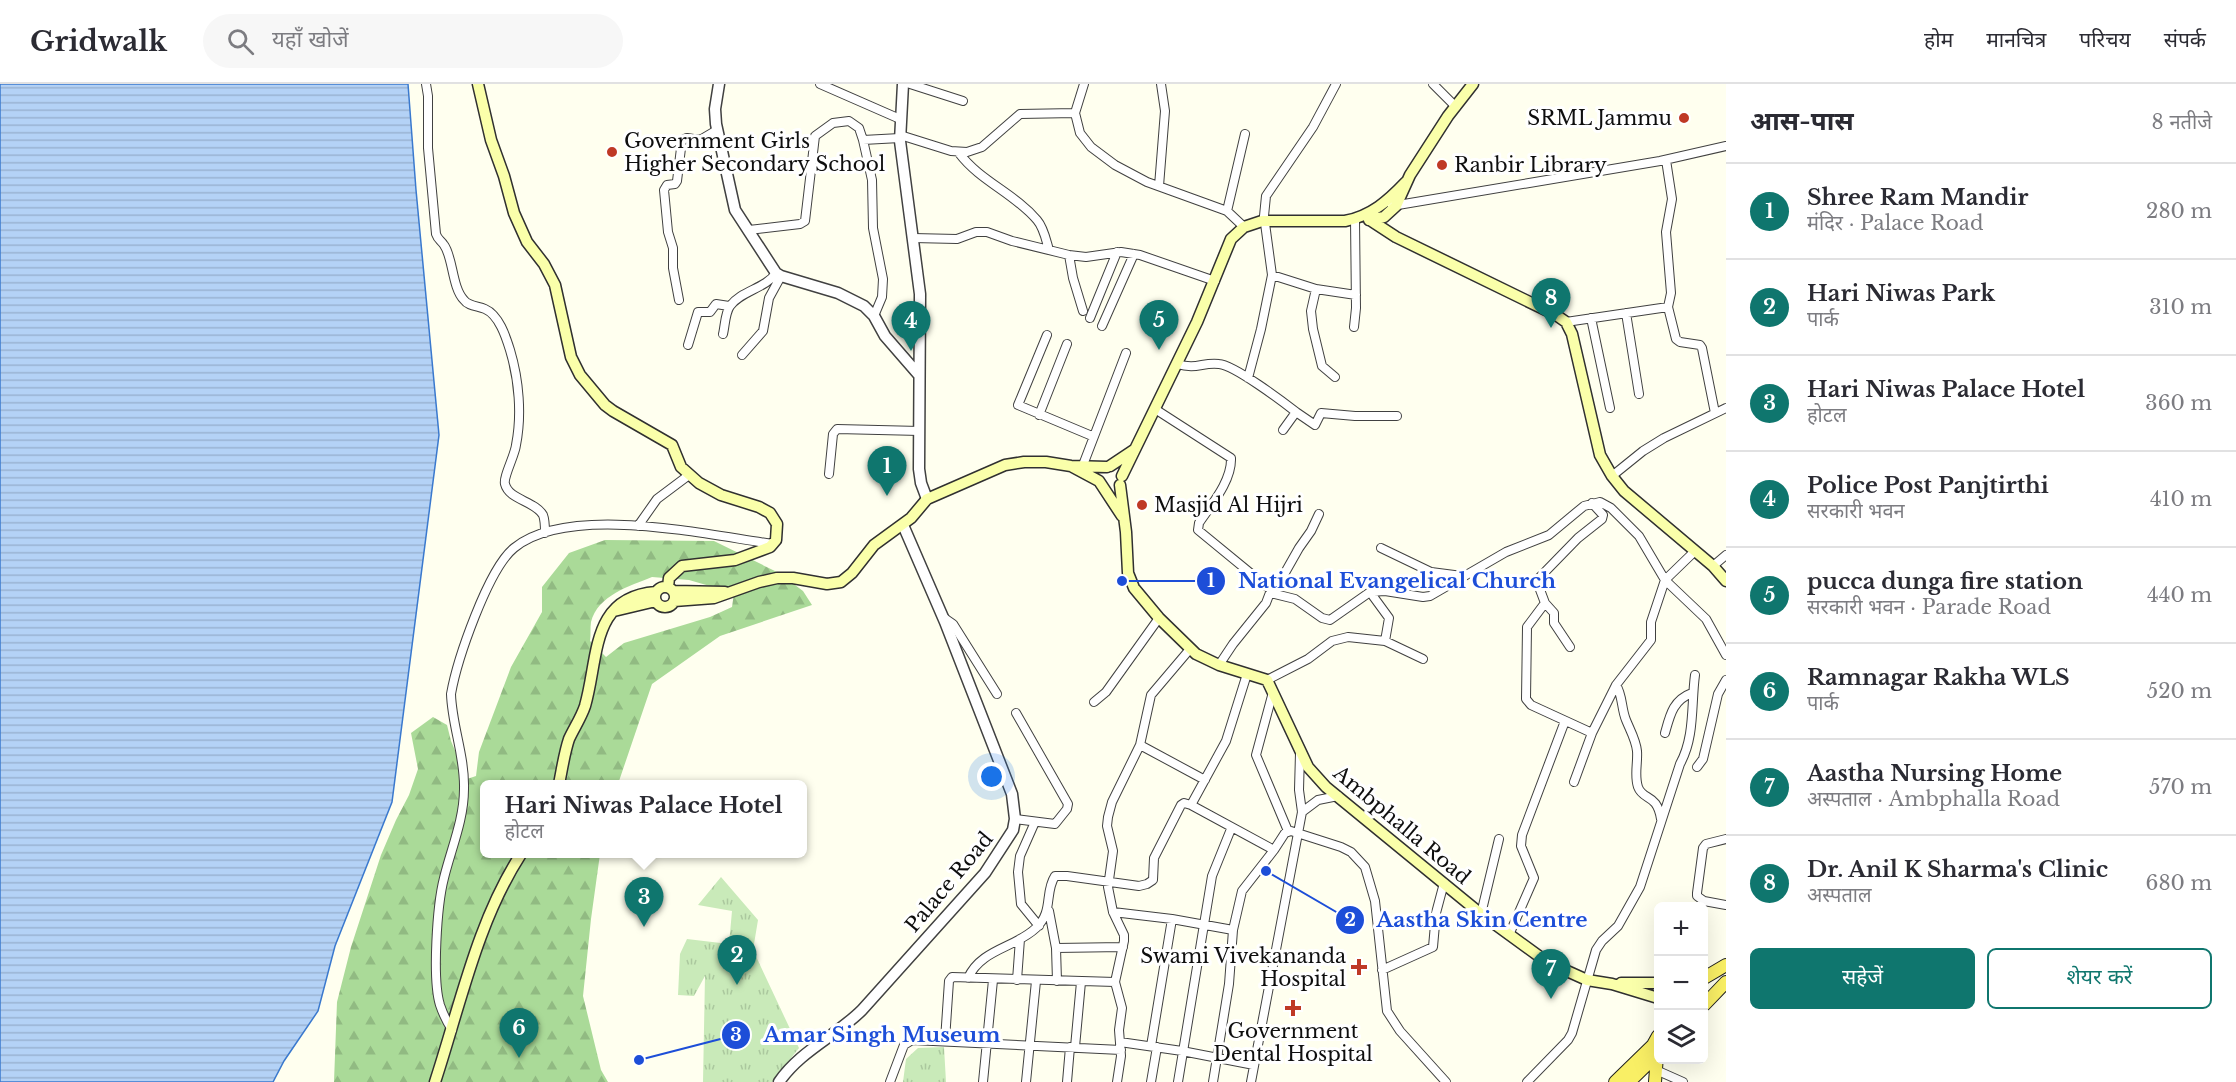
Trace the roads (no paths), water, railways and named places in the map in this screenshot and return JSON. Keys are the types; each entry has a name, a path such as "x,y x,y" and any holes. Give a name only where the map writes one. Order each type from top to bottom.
{"main road":[{"path":"478,84 491,140 514,213 530,247 544,264 555,285 567,345 575,366 605,405 622,418 672,445 681,466 689,475 708,489 759,507 775,519 777,529 773,544 761,552 735,560 682,566 669,578 672,593 667,607 658,605 656,597 661,587 672,593 714,598 777,578 793,578 827,584 841,582 852,573 874,545 903,525 927,499 1005,465 1046,462 1077,466 1108,466 1119,470 1130,579 1134,588 1190,649 1203,658 1267,680"},
{"path":"1362,219 1382,207 1406,182 1473,84"},
{"path":"1077,466 1101,484 1114,490 1121,481 1215,281 1233,235 1244,227 1267,223 1345,221 1384,217 1396,206 1406,182"},
{"path":"1362,219 1566,322 1572,334 1600,455 1612,476 1624,491 1713,566 1726,581"},
{"path":"1229,246 1246,231 1267,223"},
{"path":"1124,519 1101,484 1101,471 1134,450"},
{"path":"559,780 569,740 585,706 600,632 624,600 640,594 656,597"},
{"name":"Ambphalla Road","path":"1267,680 1300,753 1318,779 1481,914 1547,962 1587,980 1612,984"},
{"path":"435,1082 459,1002 491,913 518,858"},
{"path":"1708,976 1726,965"},
{"path":"1708,1001 1726,982"},
{"path":"1612,984 1654,983"},
{"path":"1612,984 1654,997"},
{"path":"1615,1082 1654,1044"},
{"path":"1629,1082 1654,1059"}],"street":[{"path":"426,84 428,148 436,234 444,245 462,298 494,315 510,350 519,402 519,424 514,454 505,477 505,484 508,491 538,509 543,515 545,533"},
{"path":"719,84 715,109 717,130 735,210 778,274 838,292 864,306 874,316 885,336 918,374"},
{"path":"820,84 900,120"},
{"path":"903,84 900,137 920,294 919,469 927,499"},
{"path":"910,84 963,101"},
{"path":"1084,84 1075,112 1080,133 1091,147 1115,165 1159,186 1227,212 1244,227"},
{"path":"1159,186 1165,111 1161,84"},
{"path":"1248,378 1272,275 1264,207 1269,189 1313,127 1336,84"},
{"path":"1433,84 1456,106"},
{"path":"863,140 900,137 959,153 982,147 1020,114 1075,112"},
{"path":"749,230 800,224 805,221 815,136 820,130 838,121 849,121 859,128 872,180 873,228 884,279 882,297 874,316"},
{"path":"679,300 673,268 674,248 668,231 664,190 667,185 675,184 677,181 682,140 687,138 700,140 717,130"},
{"path":"1227,212 1245,134"},
{"path":"1382,207 1666,160 1726,146"},
{"path":"959,153 973,170 1005,192 1037,220 1049,250"},
{"path":"1666,160 1672,200 1666,232 1671,293 1668,307 1676,339 1680,342 1700,345 1702,348 1715,413"},
{"path":"1354,327 1362,219"},
{"path":"913,238 957,239 981,231 1069,255 1086,257 1117,252 1134,254 1215,281"},
{"path":"1090,318 1117,252"},
{"path":"1102,326 1134,254"},
{"path":"1069,255 1083,311"},
{"path":"723,334 729,306 778,274"},
{"path":"742,355 763,331 769,298 778,274"},
{"path":"1272,275 1316,289 1356,295"},
{"path":"1316,289 1311,311 1313,329 1322,366 1335,377"},
{"path":"688,345 698,312 710,312 716,304 729,306"},
{"path":"1566,322 1668,307"},
{"path":"1626,313 1639,394"},
{"path":"1591,318 1610,408"},
{"path":"1047,335 1018,403 1020,407 1092,436"},
{"path":"1039,415 1067,344"},
{"path":"1077,466 1092,436 1126,353"},
{"path":"1177,364 1193,368 1223,364 1248,378 1315,425 1321,413 1355,417 1397,416"},
{"path":"1612,476 1664,438 1726,408"},
{"path":"1155,410 1231,458 1230,468 1221,490 1199,523 1198,530 1271,592 1295,599 1322,618 1330,620 1370,592 1385,591 1427,597 1506,552 1549,535 1584,506 1592,503 1606,504 1639,536 1665,580 1706,618 1726,655"},
{"path":"1283,430 1296,412"},
{"path":"829,474 833,434 837,429 920,431"},
{"path":"638,526 657,499 689,475"},
{"path":"1570,647 1554,623 1554,613 1545,603 1539,587 1539,578 1578,538 1602,519 1603,515 1592,503"},
{"path":"1219,665 1266,603 1311,531 1318,514"},
{"path":"903,525 943,617 1012,794 1015,819 1055,824 1067,809 1068,804 1016,713"},
{"path":"452,1030 440,1005 437,982 441,892 463,808 465,787 451,694 480,604 499,565 515,547 545,533 575,526 638,526 773,544"},
{"path":"1381,548 1431,572 1462,576"},
{"path":"1574,782 1592,733 1616,685 1651,640 1651,622 1665,580 1695,551"},
{"path":"1713,566 1726,555"},
{"path":"1370,592 1389,618 1385,641"},
{"path":"1545,603 1527,627 1526,699 1531,705 1592,733"},
{"path":"943,617 953,624 997,694"},
{"path":"1094,702 1106,692 1160,618"},
{"path":"1267,680 1308,659 1336,640 1354,637 1385,641 1423,659"},
{"path":"1117,1082 1122,1004 1115,982 1124,935 1113,912 1108,881 1113,851 1107,826 1108,817 1116,794 1140,745 1151,695 1190,649"},
{"path":"1191,805 1226,741 1247,674"},
{"path":"1533,1080 1572,1033 1597,947 1618,926 1637,893 1688,745 1695,675"},
{"path":"1697,767 1703,759 1718,694 1726,680"},
{"path":"1616,685 1637,749 1635,775 1638,788 1655,802 1659,808 1661,822"},
{"path":"1273,692 1256,755 1288,831"},
{"path":"1665,733 1674,707 1682,698 1692,693"},
{"path":"1509,935 1534,878 1521,846 1522,835 1565,721"},
{"path":"1140,745 1204,780"},
{"path":"1251,1082 1302,812 1299,790 1300,753"},
{"path":"1302,812 1318,800 1339,796"},
{"path":"968,978 982,958 1020,939 1039,926 1046,917 1055,876 1142,886 1153,879 1154,858 1184,803 1274,850"},
{"name":"Palace Road","path":"779,1082 796,1061 862,1010 986,873 1006,842 1015,819"},
{"path":"1035,822 1020,856 1018,872 1022,907 1039,926"},
{"path":"1178,1082 1212,876 1231,829"},
{"path":"1288,831 1299,832 1341,847 1351,852 1365,867 1375,901 1384,1002 1393,1022 1446,1082"},
{"path":"1213,1082 1229,984 1233,930 1242,891 1288,831"},
{"path":"1481,914 1499,839"},
{"path":"1726,839 1706,844 1703,848 1697,893 1697,896 1704,901 1726,905"},
{"path":"1382,970 1433,947 1436,913 1444,883"},
{"path":"1048,910 1056,948 1057,981"},
{"path":"1113,912 1172,919 1233,930"},
{"path":"1151,1082 1172,919"},
{"path":"1017,980 1020,939"},
{"path":"1056,948 1123,947"},
{"path":"945,1040 950,978 1115,982"},
{"path":"983,1082 993,980"},
{"path":"1026,1082 1036,981"},
{"path":"1067,1082 1081,982"},
{"path":"890,1082 904,1045 909,1040 1073,1047 1154,1047 1254,1065"},
{"path":"1655,1076 1683,1082"}],"water":[{"path":"0,84 408,84 439,435 392,802 335,946 318,1011 284,1061 273,1082 0,1082"}],"place":[{"name":"SRML Jammu","path":"1684,118"},
{"name":"Government Girls Higher Secondary School","path":"612,152"},
{"name":"Ranbir Library","path":"1442,165"},
{"name":"Dr. Anil K Sharma's Clinic","path":"1551,328"},
{"name":"pucca dunga fire station","path":"1159,350"},
{"name":"Police Post Panjtirthi","path":"911,351"},
{"name":"Shree Ram Mandir","path":"887,496"},
{"name":"Masjid Al Hijri","path":"1142,505"},
{"name":"National Evangelical Church","path":"1122,581"},
{"name":"Aastha Skin Centre","path":"1266,871"},
{"name":"Hari Niwas Palace Hotel","path":"644,927"},
{"name":"Swami Vivekananda Hospital","path":"1359,967"},
{"name":"Hari Niwas Park","path":"737,985"},
{"name":"Aastha Nursing Home","path":"1551,999"},
{"name":"Government Dental Hospital","path":"1293,1008"},
{"name":"Ramnagar Rakha WLS","path":"519,1058"},
{"name":"Amar Singh Museum","path":"639,1060"}]}
